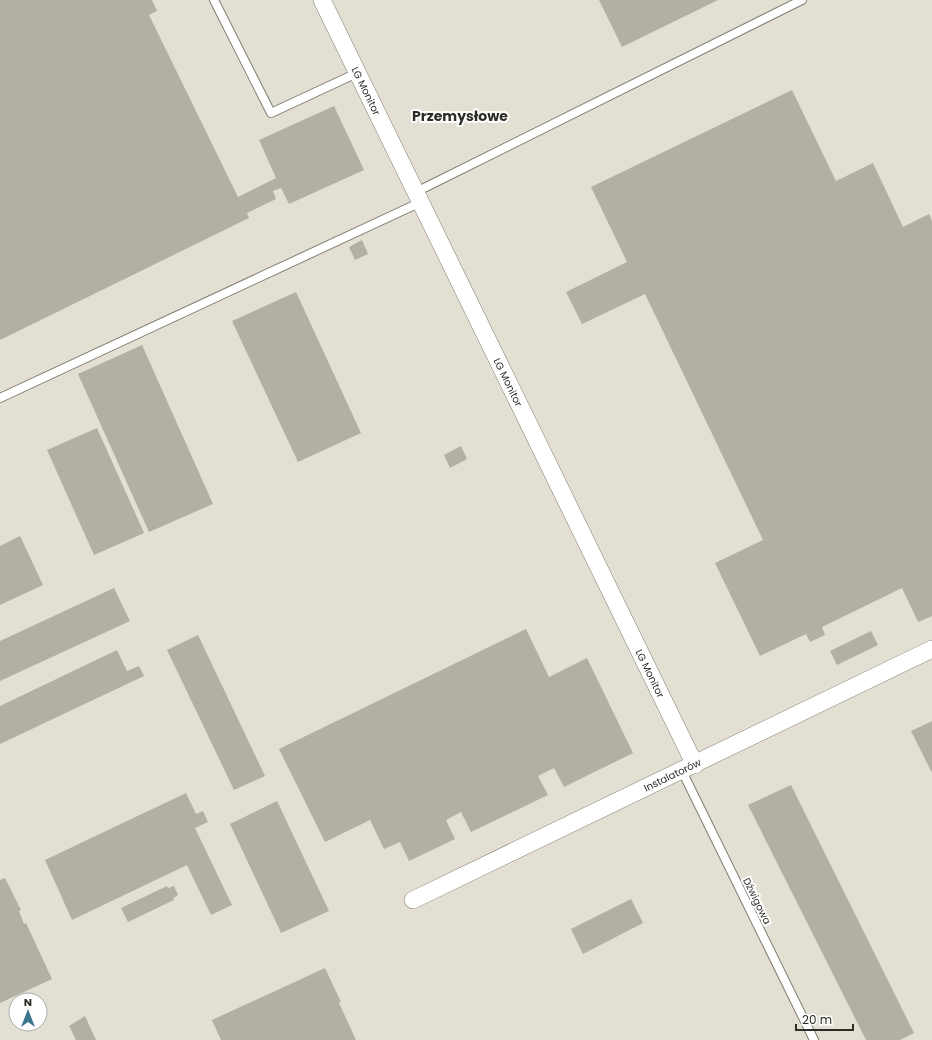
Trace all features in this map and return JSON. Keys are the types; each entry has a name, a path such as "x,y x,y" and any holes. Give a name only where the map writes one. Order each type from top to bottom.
{"street":[{"name":"LG Monitor","path":"322,0 418,197 688,768"},
{"name":"Instalatorów","path":"413,900 932,649"}],"lane":[{"path":"214,0 271,113 357,73"},
{"path":"0,398 418,197 802,0"},
{"name":"Dźwigowa","path":"688,768 814,1040"}],"building":[{"path":"0,0 152,0 157,11 149,15 238,197 276,178 259,140 334,106 364,170 289,204 281,188 273,191 276,199 247,213 249,218 0,340"},
{"path":"599,0 718,0 622,47"},
{"path":"792,90 836,181 873,163 903,227 929,214 932,221 932,616 918,622 902,588 822,627 825,635 810,642 806,634 760,656 715,563 763,540 645,294 582,324 566,292 627,262 591,187"},
{"path":"362,240 368,254 355,260 349,247"},
{"path":"296,292 361,433 298,462 232,321"},
{"path":"142,345 213,504 149,532 78,374"},
{"path":"97,428 144,533 94,555 47,450"},
{"path":"461,446 467,459 450,468 444,455"},
{"path":"20,536 43,585 0,605 0,546"},
{"path":"114,588 130,621 0,681 0,641"},
{"path":"526,629 549,677 587,658 633,753 564,787 554,768 538,776 548,795 471,832 461,812 446,820 455,839 409,861 400,842 384,849 370,820 325,842 279,749"},
{"path":"871,631 878,645 837,665 830,651"},
{"path":"198,635 265,776 234,790 167,650"},
{"path":"117,650 127,671 139,666 144,676 0,744 0,706"},
{"path":"932,721 932,773 911,731"},
{"path":"791,785 914,1033 900,1040 866,1040 748,805"},
{"path":"186,793 196,814 203,811 208,822 195,828 232,905 211,915 187,865 72,920 45,860"},
{"path":"277,801 329,911 281,933 230,824"},
{"path":"5,878 21,910 19,911 24,924 26,923 52,979 24,992 8,992 8,999 0,1003 0,880"},
{"path":"167,886 168,888 174,886 178,895 173,898 174,900 128,922 121,908"},
{"path":"631,899 643,923 583,954 571,929"},
{"path":"325,968 341,1002 339,1003 356,1040 221,1040 212,1020"},
{"path":"85,1016 96,1040 76,1040 69,1026"}],"district":[{"name":"Przemysłowe","path":"460,116"}]}
